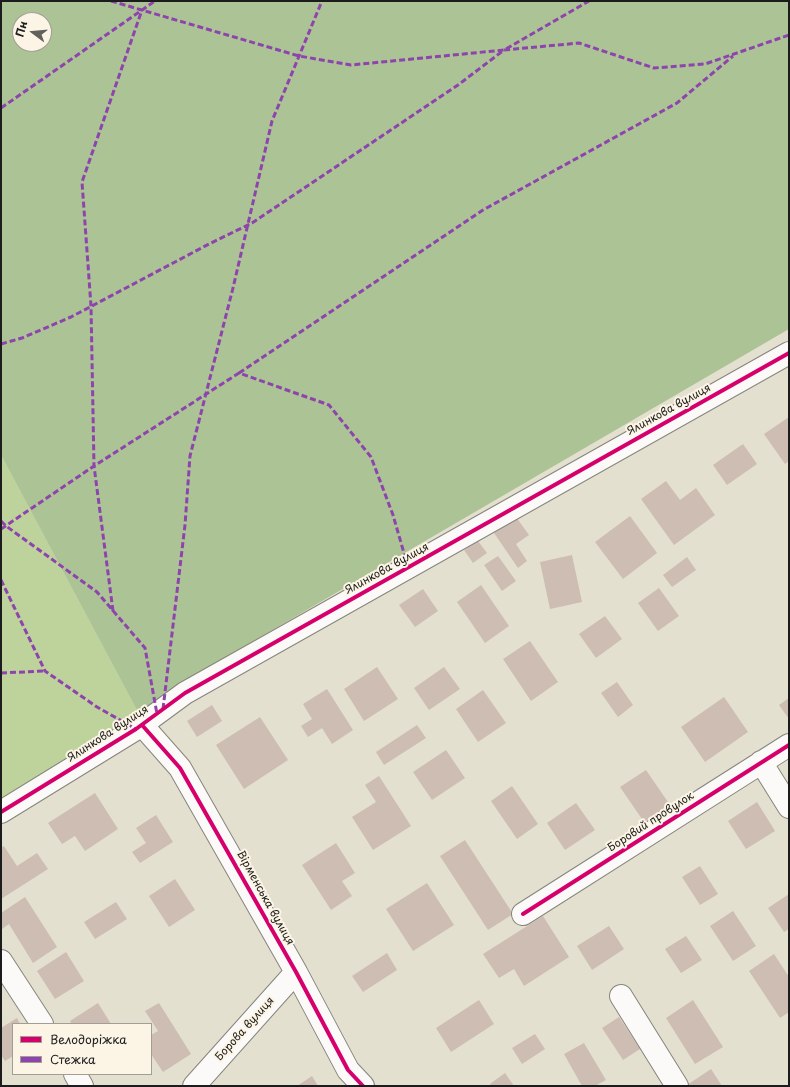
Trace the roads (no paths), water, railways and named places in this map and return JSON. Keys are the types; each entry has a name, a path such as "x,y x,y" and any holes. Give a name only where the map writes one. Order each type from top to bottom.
{"street":[{"name":"Ялинкова вулиця","path":"1,812 142,725 185,693 789,353"},
{"name":"Вірменська вулиця","path":"142,725 180,768 296,972 348,1070 363,1086"},
{"name":"Боровий провулок","path":"523,914 789,745"},
{"path":"761,762 789,807"},
{"path":"1,962 41,1023"},
{"name":"Борова вулиця","path":"194,1086 296,972"},
{"path":"622,996 677,1086"},
{"path":"75,1075 82,1086"}]}
